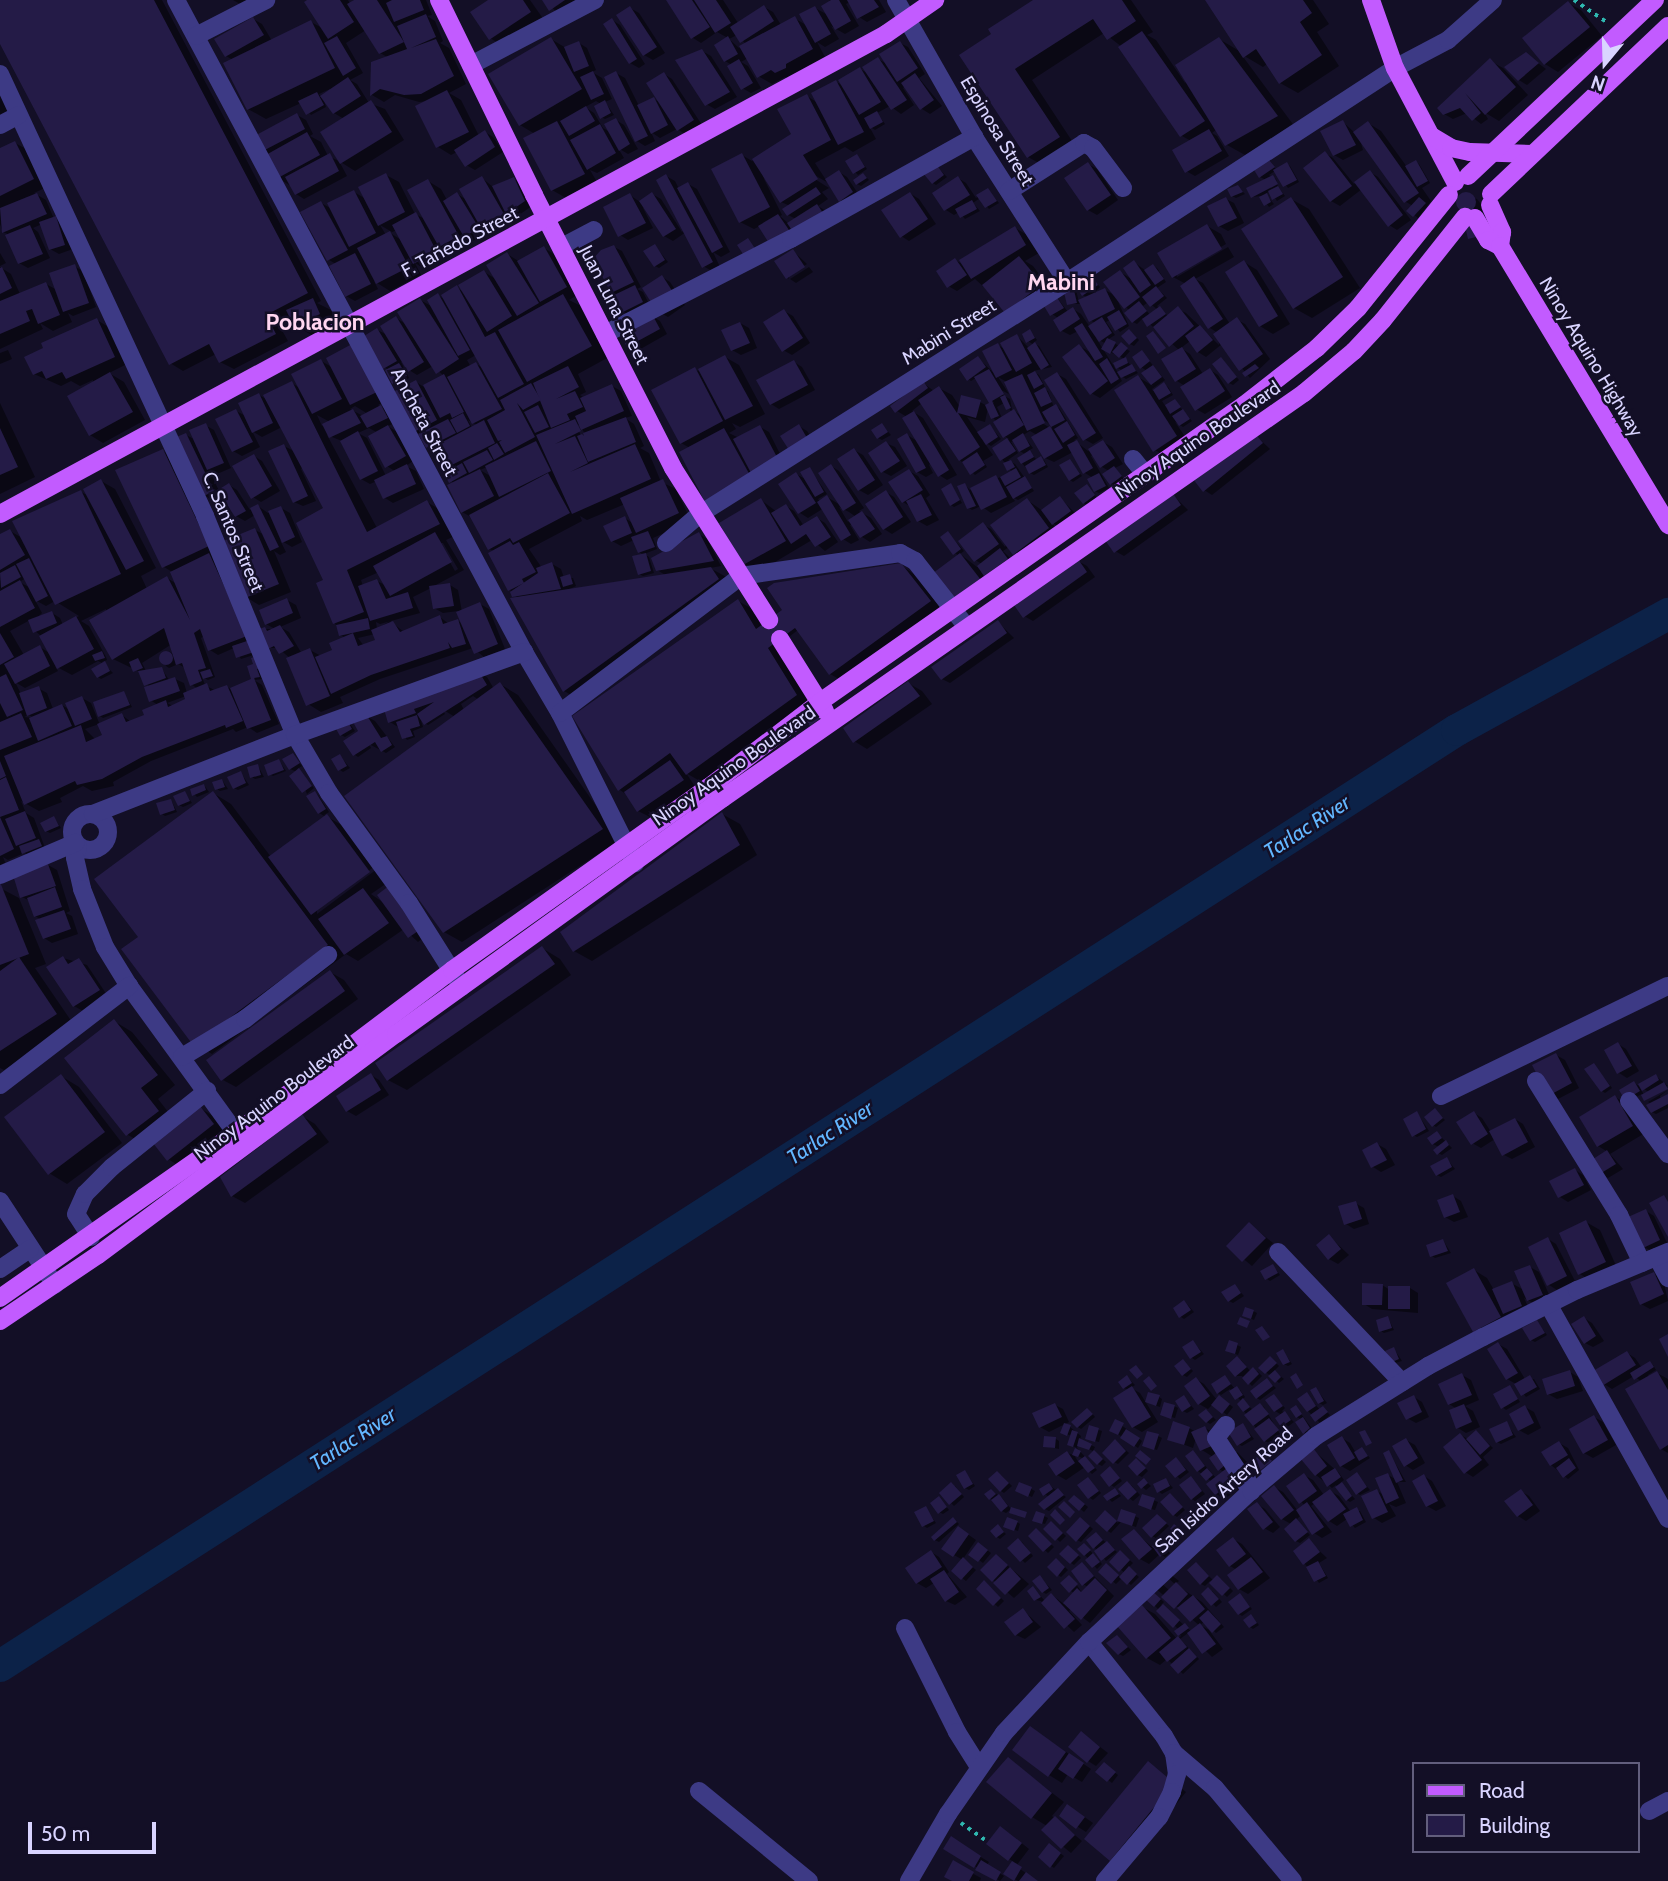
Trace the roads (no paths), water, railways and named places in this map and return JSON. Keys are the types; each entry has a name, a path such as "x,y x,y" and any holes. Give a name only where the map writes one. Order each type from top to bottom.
{"main road":[{"name":"Juan Luna Street","path":"439,0 673,468 769,620"},
{"name":"F. Tañedo Street","path":"0,514 164,428 348,324 547,220 907,20 935,0"},
{"name":"Ninoy Aquino Highway","path":"1371,0 1395,68 1457,184 1453,209 1470,217 1488,240 1503,251 1668,525"},
{"name":"Ninoy Aquino Boulevard","path":"0,1321 55,1285 452,970 709,787 820,702 1244,405 1317,348 1389,272 1457,184 1655,0"},
{"path":"1457,184 1483,180 1491,200 1532,154 1668,26"},
{"path":"1430,135 1451,148 1490,154 1532,154"},
{"name":"Ninoy Aquino Highway","path":"1491,200 1502,232 1503,251"},
{"name":"Ninoy Aquino Boulevard","path":"0,1298 241,1140 462,987 966,626 1304,393 1368,336 1470,217 1491,200"},
{"path":"780,639 832,723"}],"street":[{"name":"Ancheta Street","path":"176,0 524,653 560,713 635,863"},
{"path":"196,36 266,0"},
{"path":"471,65 595,0"},
{"name":"Espinosa Street","path":"896,0 974,137 1067,282"},
{"name":"Mabini Street","path":"666,543 700,514 1067,282 1395,68 1448,40 1493,0"},
{"name":"C. Santos Street","path":"0,74 205,516 295,735 329,793 409,903 462,987"},
{"path":"0,125 19,115"},
{"path":"605,334 791,240 974,137"},
{"path":"1009,191 1084,143 1093,148 1123,188"},
{"path":"562,247 594,230"},
{"path":"1133,458 1145,474"},
{"path":"560,713 741,576 900,553 909,555 966,626"},
{"path":"93,814 295,735 524,653"},
{"path":"0,875 77,845 92,850 105,842 108,828 100,816 84,814 72,826 77,845 76,864 93,919 129,986 241,1140"},
{"path":"182,1057 245,1019 328,955"},
{"path":"0,1085 129,986"},
{"path":"1441,1096 1668,986"},
{"path":"1536,1081 1619,1215 1656,1257 1668,1278"},
{"path":"91,1237 76,1214 85,1194 111,1167 207,1091"},
{"path":"1629,1101 1668,1154"},
{"path":"0,1201 55,1285"},
{"path":"0,1269 30,1249"},
{"path":"1278,1252 1402,1382"},
{"name":"San Isidro Artery Road","path":"909,1881 948,1814 1004,1733 1089,1642 1251,1491 1316,1436 1402,1382 1548,1304 1656,1257"},
{"path":"1548,1304 1667,1514"},
{"path":"1226,1425 1216,1438 1251,1491"},
{"path":"905,1628 957,1732 979,1767"},
{"path":"1089,1642 1144,1707 1174,1753 1215,1788 1293,1881"},
{"path":"1105,1881 1158,1817 1172,1792 1177,1774 1174,1753"},
{"path":"699,1791 809,1881"},
{"path":"1649,1811 1668,1801"}],"waterway":[{"name":"Tarlac River","path":"0,1666 1457,730 1668,614"}],"district":[{"name":"Mabini","path":"1061,282"},
{"name":"Poblacion","path":"315,322"}]}
